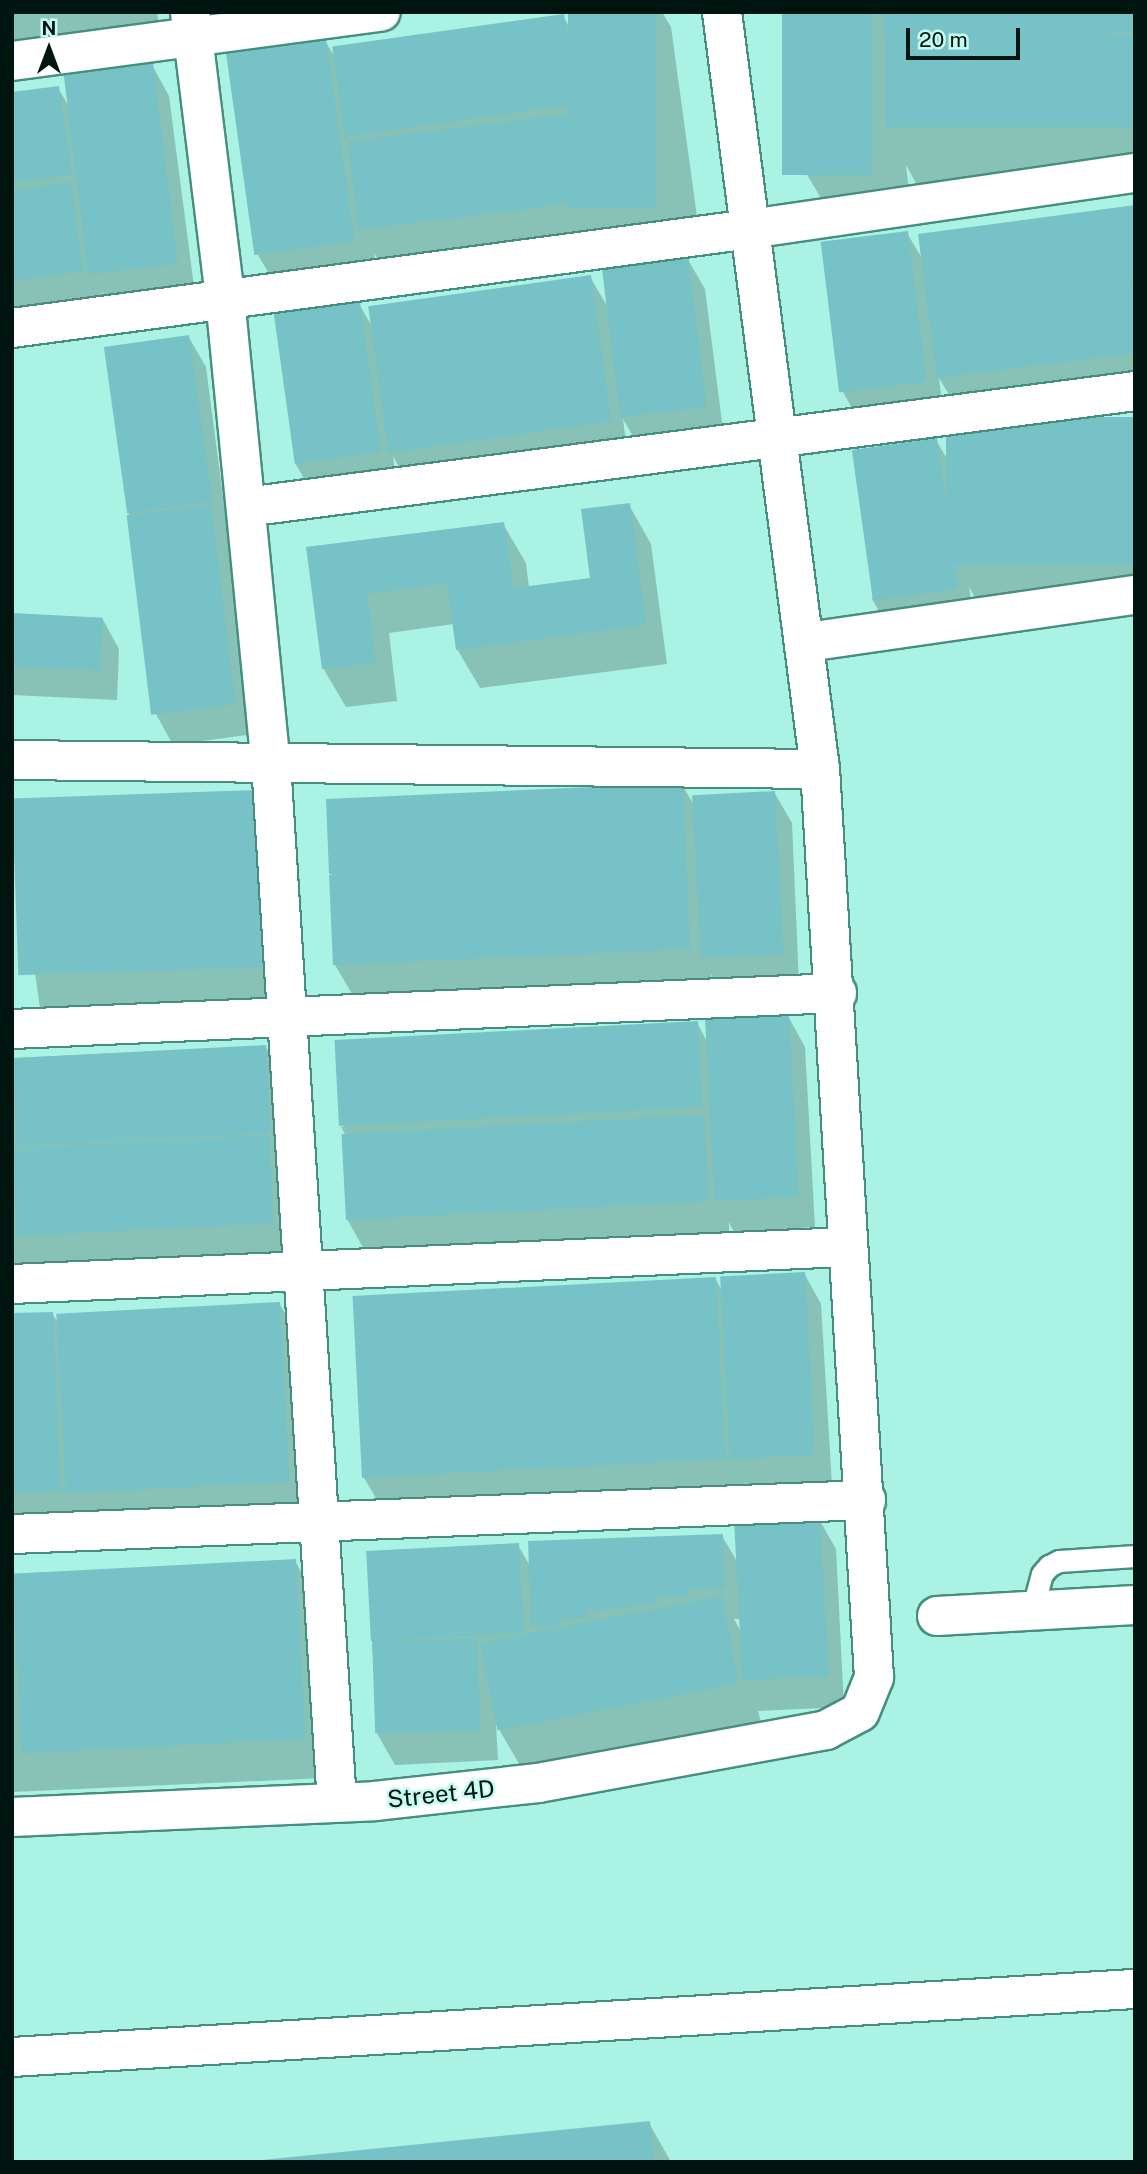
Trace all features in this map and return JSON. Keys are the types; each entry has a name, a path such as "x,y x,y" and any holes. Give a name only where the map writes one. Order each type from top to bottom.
{"street":[{"path":"12,61 191,24 381,12"},
{"path":"12,1534 322,1519 866,1500 847,1247 837,993 820,769 807,642 722,12"},
{"path":"191,24 225,298 271,763 301,1274 322,1519 337,1802"},
{"path":"12,328 750,229 1135,173"},
{"path":"246,507 1135,391"},
{"path":"807,642 1135,595"},
{"path":"12,760 820,769"},
{"path":"12,1029 837,993"},
{"path":"12,1284 301,1274 847,1247"},
{"name":"Street 4D","path":"12,1816 337,1802 538,1783 826,1730 860,1712 874,1677 866,1500"},
{"path":"937,1616 1135,1605"},
{"path":"12,2057 1135,1989"}],"lane":[{"path":"1032,1611 1042,1574 1049,1566 1059,1561 1135,1556"}],"building":[{"path":"568,12 657,12 657,208 568,208"},
{"path":"782,12 872,12 872,175 782,175"},
{"path":"882,12 1135,12 1135,30 890,67"},
{"path":"564,14 577,104 345,137 332,47"},
{"path":"886,35 1135,35 1135,127 886,127"},
{"path":"326,39 354,241 254,255 226,53"},
{"path":"153,63 178,263 88,274 64,74"},
{"path":"59,86 72,175 12,183 12,92"},
{"path":"578,113 589,201 359,230 348,141"},
{"path":"71,182 83,271 12,281 12,190"},
{"path":"1135,205 1135,279 1065,288 1135,280 1135,353 937,378 918,234"},
{"path":"908,231 927,382 839,393 821,242"},
{"path":"688,256 707,407 620,417 602,267"},
{"path":"591,275 601,347 378,379 368,306"},
{"path":"360,302 381,452 295,464 274,314"},
{"path":"189,335 212,501 127,513 104,347"},
{"path":"601,348 611,421 388,453 378,379"},
{"path":"946,417 1135,417 1135,565 946,565"},
{"path":"937,438 958,589 873,600 852,450"},
{"path":"630,503 646,625 456,650 447,583 367,594 376,662 322,669 306,547 504,522 514,588 590,578 581,509"},
{"path":"211,505 235,705 151,715 127,515"},
{"path":"12,613 103,618 100,671 12,666"},
{"path":"683,783 690,949 333,965 329,875 451,870 329,874 326,799"},
{"path":"255,790 261,967 18,975 12,798"},
{"path":"775,791 784,954 701,958 692,795"},
{"path":"789,1015 799,1197 715,1201 705,1019"},
{"path":"698,1021 703,1107 339,1126 334,1040"},
{"path":"266,1045 271,1133 17,1146 12,1058"},
{"path":"704,1115 709,1201 346,1220 341,1134"},
{"path":"269,1135 274,1223 17,1236 12,1148"},
{"path":"805,1272 815,1455 730,1459 720,1276"},
{"path":"716,1277 726,1459 362,1478 352,1296"},
{"path":"280,1302 289,1482 66,1493 56,1314"},
{"path":"53,1312 61,1491 12,1493 12,1313"},
{"path":"820,1517 828,1676 742,1680 734,1522"},
{"path":"723,1534 725,1589 689,1590 689,1596 657,1598 657,1604 588,1611 588,1618 559,1618 559,1626 531,1626 528,1541"},
{"path":"519,1543 524,1633 371,1641 366,1551"},
{"path":"296,1559 305,1739 22,1754 12,1574"},
{"path":"722,1596 739,1683 498,1730 481,1643"},
{"path":"477,1638 480,1730 375,1734 372,1642"},
{"path":"650,2121 654,2162 262,2162 262,2160"}]}
